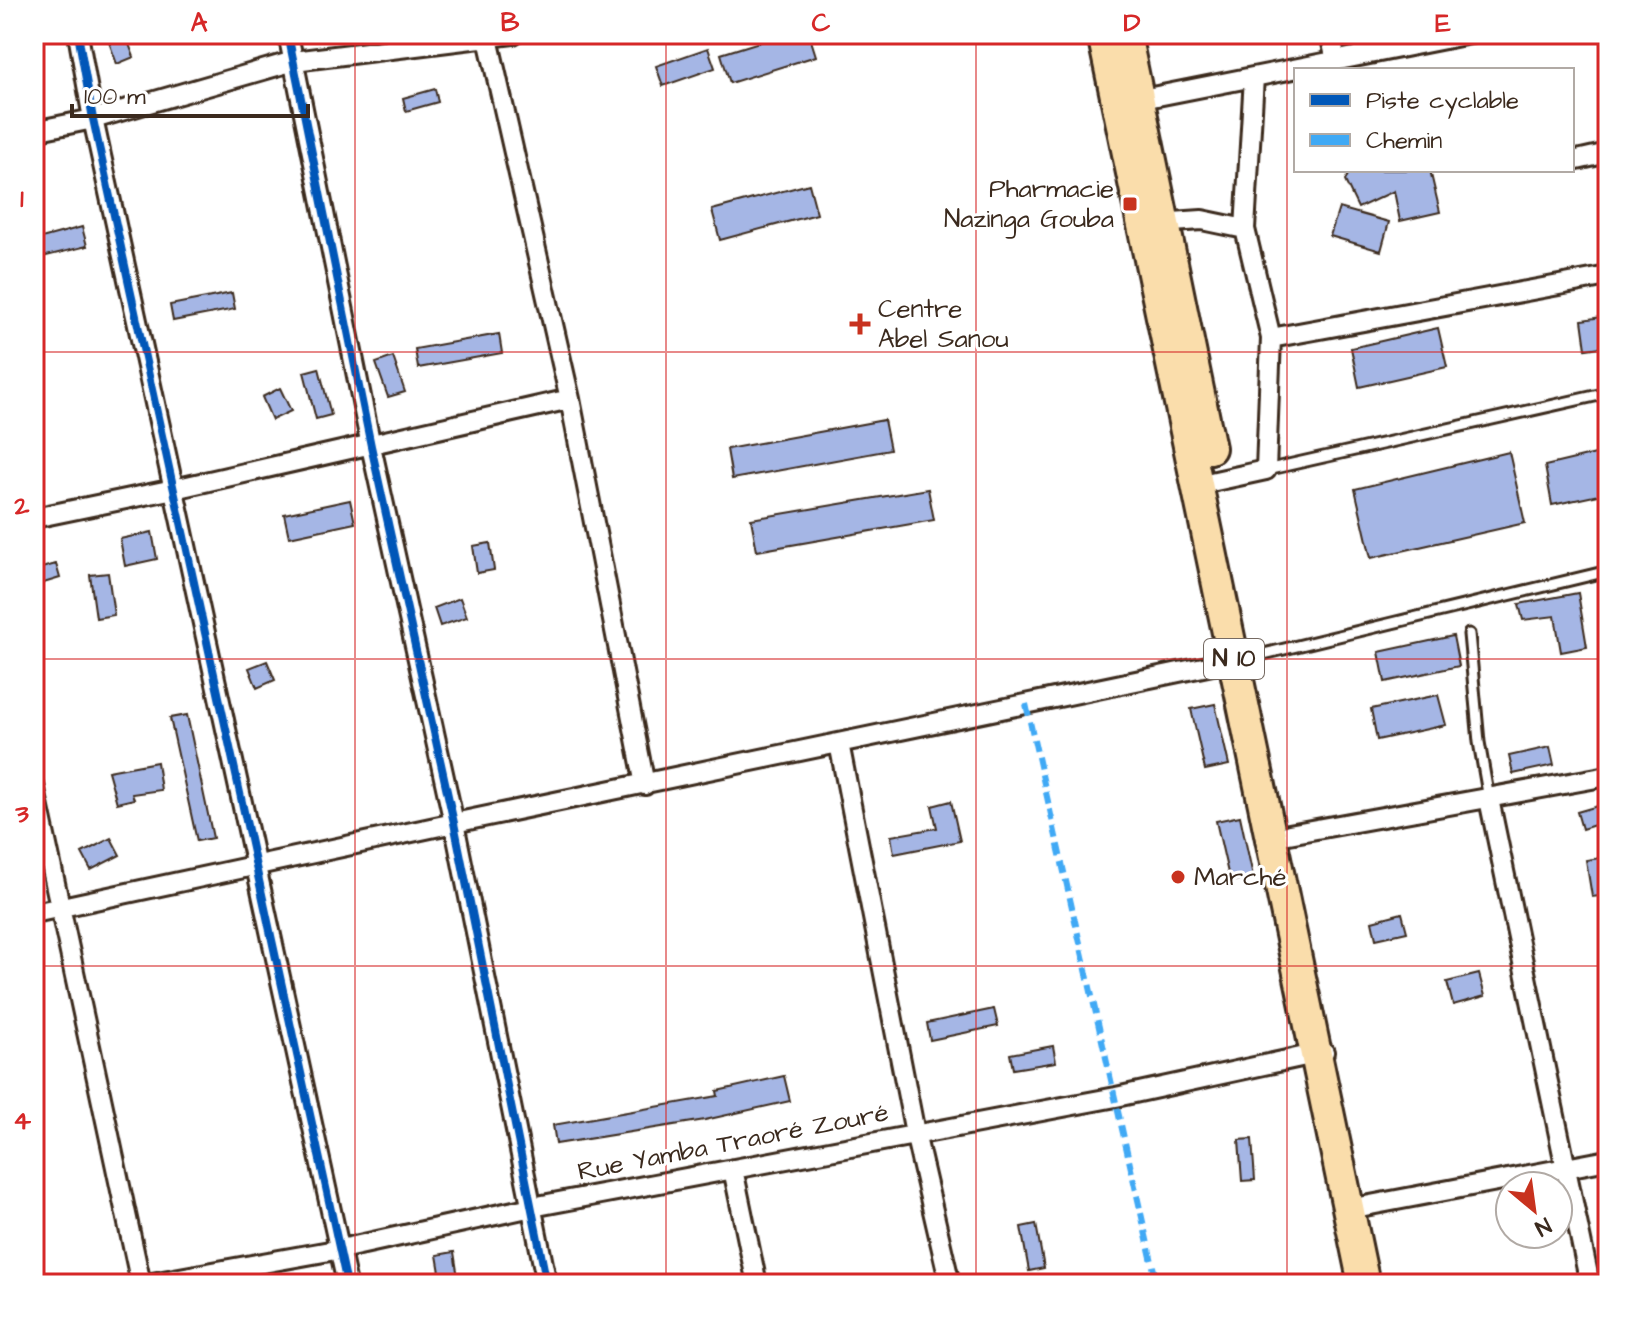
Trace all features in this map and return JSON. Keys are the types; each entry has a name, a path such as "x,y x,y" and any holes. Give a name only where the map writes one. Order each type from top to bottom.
{"main road":[{"name":"N 10","path":"1103,34 1128,102 1323,1052 1357,1208 1383,1284"},
{"name":"N 10","path":"1125,34 1128,102"},
{"name":"N 10","path":"1243,658 1289,834 1323,1052"},
{"name":"N 10","path":"1357,1208 1364,1284"}],"street":[{"path":"78,34 93,119 347,1284"},
{"path":"288,34 371,446 454,823 547,1284"},
{"path":"34,131 93,119 294,61 513,34"},
{"path":"1330,34 1336,61"},
{"path":"1300,68 1470,34"},
{"path":"487,36 570,399 645,785"},
{"path":"1128,102 1294,69"},
{"path":"1207,483 1266,470 1271,338 1245,229 1254,77"},
{"path":"1577,160 1608,153"},
{"path":"1154,224 1202,220 1245,229"},
{"path":"1271,338 1608,276"},
{"path":"34,518 371,446 570,399"},
{"path":"34,913 1243,658"},
{"path":"839,743 915,1133 950,1284"},
{"path":"1289,834 1608,776"},
{"path":"34,785 144,1284"},
{"path":"1489,799 1590,1284"},
{"name":"Rue Yamba Traoré Zouré","path":"144,1284 341,1249 532,1207 1116,1097 1323,1052"},
{"path":"1357,1208 1608,1160"},
{"path":"733,1169 757,1284"}],"lane":[{"path":"1266,470 1608,393"},
{"path":"1243,658 1608,571"},
{"path":"1469,634 1479,742 1489,799"}],"building":[{"path":"106,34 125,34 134,57 117,64"},
{"path":"785,34 809,34 816,56 730,83 721,54"},
{"path":"708,48 715,68 663,86 656,66"},
{"path":"435,89 438,102 406,111 403,98"},
{"path":"1349,172 1430,172 1440,212 1400,221 1394,191 1358,208 1345,181"},
{"path":"809,184 817,214 720,240 712,210"},
{"path":"1339,208 1389,222 1381,251 1330,236"},
{"path":"82,227 87,246 34,259 34,240"},
{"path":"232,293 235,309 173,321 170,305"},
{"path":"1608,316 1608,346 1586,349 1582,320"},
{"path":"1438,328 1447,367 1359,387 1351,348"},
{"path":"499,334 502,353 418,368 415,349"},
{"path":"393,357 405,392 388,397 376,363"},
{"path":"319,368 331,415 316,419 304,372"},
{"path":"280,388 291,411 272,420 262,397"},
{"path":"884,420 890,450 732,479 727,449"},
{"path":"1608,451 1608,493 1552,505 1545,466"},
{"path":"1509,452 1525,523 1371,558 1355,489"},
{"path":"928,489 934,520 757,551 751,519"},
{"path":"350,500 355,523 289,537 284,514"},
{"path":"152,532 157,559 125,566 120,539"},
{"path":"490,543 494,570 477,573 473,546"},
{"path":"56,564 60,578 34,586 34,570"},
{"path":"108,573 114,615 96,618 90,575"},
{"path":"1578,593 1587,647 1561,652 1555,616 1523,620 1519,604"},
{"path":"460,598 467,617 440,626 434,608"},
{"path":"1453,636 1459,666 1385,682 1379,652"},
{"path":"267,661 275,680 257,688 249,668"},
{"path":"1438,695 1446,725 1377,740 1371,709"},
{"path":"1215,704 1229,765 1205,770 1191,709"},
{"path":"187,715 213,838 197,841 170,718"},
{"path":"1550,747 1554,765 1513,774 1509,756"},
{"path":"157,762 161,790 132,794 134,799 117,803 108,771"},
{"path":"951,801 960,841 894,854 891,836 937,828 932,806"},
{"path":"1608,803 1608,821 1582,829 1577,812"},
{"path":"1240,816 1253,876 1230,882 1216,821"},
{"path":"111,838 120,855 91,870 82,853"},
{"path":"1607,857 1608,895 1592,897 1586,860"},
{"path":"1402,913 1407,932 1376,939 1372,921"},
{"path":"1479,974 1485,996 1453,1005 1447,982"},
{"path":"994,1009 998,1026 930,1040 927,1023"},
{"path":"1053,1046 1056,1062 1013,1069 1010,1054"},
{"path":"784,1076 790,1101 705,1120 556,1144 553,1125 718,1096 717,1091"},
{"path":"1252,1139 1255,1180 1242,1181 1239,1140"},
{"path":"1036,1224 1044,1268 1029,1271 1021,1227"},
{"path":"454,1252 459,1284 442,1284 437,1255"}],"marked path":[{"path":"1026,704 1157,1284"}],"cycle path":[{"path":"78,34 93,119 347,1284"},
{"path":"288,34 371,446 454,823 547,1284"}],"place":[{"name":"Pharmacie Nazinga Gouba","path":"1130,204"},
{"name":"Centre Abel Sanou","path":"860,324"},
{"name":"Marché","path":"1178,877"}]}
